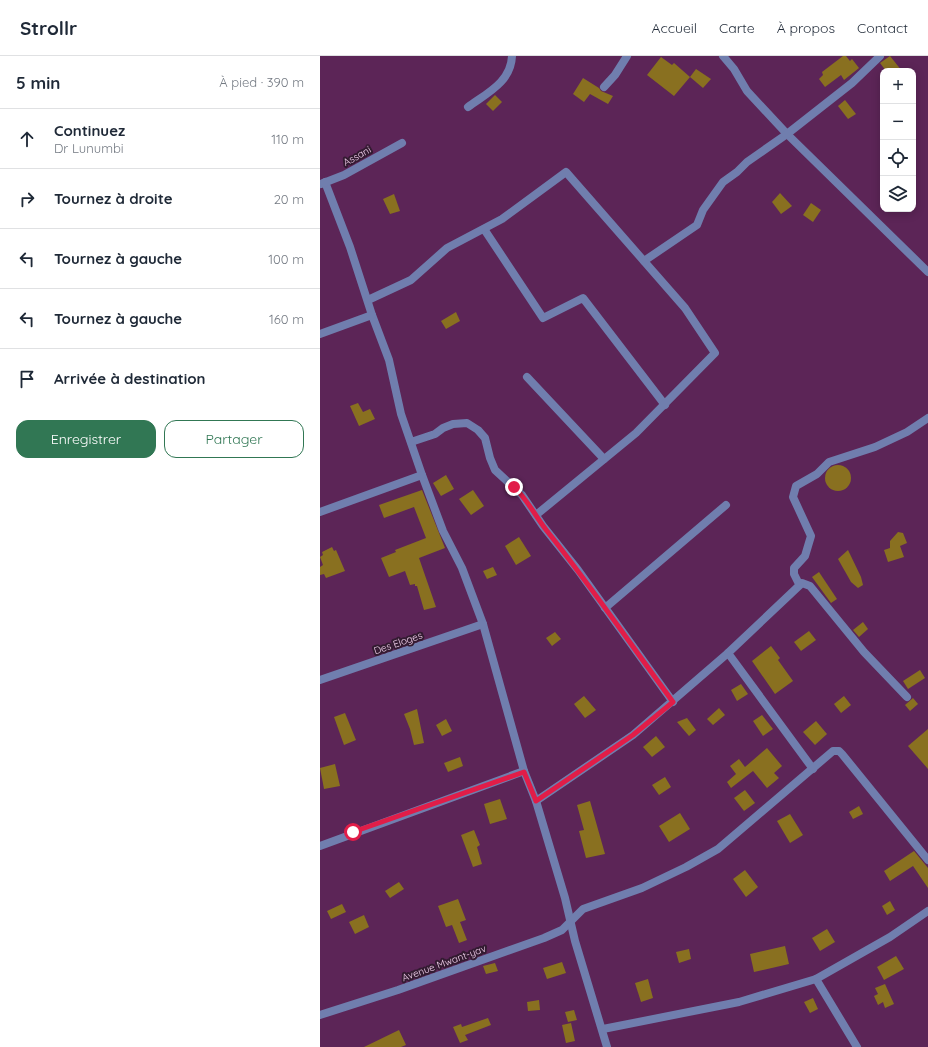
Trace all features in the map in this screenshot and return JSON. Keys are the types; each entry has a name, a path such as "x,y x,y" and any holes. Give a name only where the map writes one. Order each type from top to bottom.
{"street":[{"path":"468,107 503,81 508,74 512,56"},
{"path":"604,87 615,75 627,56"},
{"path":"723,56 734,69 747,91 787,134 928,272"},
{"path":"644,261 697,225 703,210 724,182 747,162 787,134 852,83 880,56"},
{"name":"Assani","path":"322,183 344,175 402,143"},
{"path":"368,300 411,280 447,248 502,219 566,172 685,308 716,353 636,433 536,515"},
{"path":"322,183 368,300 389,360 401,414 422,475 443,531 462,568 483,624 524,772 536,801 607,1047"},
{"path":"484,228 543,318 583,298 665,405"},
{"path":"320,334 372,315"},
{"path":"527,377 604,460"},
{"path":"799,584 794,574 794,568 805,556 811,536 793,497 796,486 817,474 829,462 875,447 907,432 928,418"},
{"path":"411,442 435,434 452,424 467,423 478,430 485,438 495,470 522,495 673,702"},
{"path":"320,512 422,475"},
{"path":"605,608 726,505"},
{"path":"536,801 633,735 673,702 728,653 799,584 804,583 810,586 864,652 907,697"},
{"name":"Des Eloges","path":"320,680 483,624"},
{"path":"728,653 813,769"},
{"name":"Avenue Mwant-yav","path":"320,1015 398,990 544,938 562,930 583,909 642,888 686,868 718,849 831,752 839,751 928,860"},
{"path":"320,846 524,772"},
{"path":"603,1029 739,1002 816,979 890,937 928,911"},
{"path":"816,979 857,1047"}],"building":[{"path":"843,56 846,56 850,61 852,59 859,68 844,80 841,75 825,87 819,79 823,75 822,72"},
{"path":"890,56 900,68 884,68 880,63"},
{"path":"661,57 672,65 674,63 690,77 674,96 647,75"},
{"path":"696,69 711,79 703,88 690,77"},
{"path":"583,78 599,88 601,91 613,96 608,104 590,94 584,102 573,94"},
{"path":"495,95 502,102 493,111 486,104"},
{"path":"845,100 856,114 848,119 838,106"},
{"path":"780,193 792,206 781,214 772,202"},
{"path":"394,194 400,211 390,214 383,199"},
{"path":"811,203 821,210 813,222 803,215"},
{"path":"456,312 460,321 446,329 441,321"},
{"path":"358,403 363,412 370,409 375,419 359,426 350,406"},
{"path":"838,465 847,469 851,478 847,487 838,491 829,487 825,478 829,469"},
{"path":"446,475 454,489 441,496 433,483"},
{"path":"422,490 445,548 419,558 436,607 424,610 417,586 415,586 415,584 410,585 405,571 389,577 381,558 396,552 395,550 426,538 414,507 384,518 379,505"},
{"path":"473,490 484,506 471,515 459,499"},
{"path":"898,532 903,533 907,543 900,546 904,557 888,562 884,550 890,548 890,541"},
{"path":"519,537 531,556 516,565 505,546"},
{"path":"332,547 334,551 336,550 345,571 326,578 324,574 320,575 320,567 323,565 320,557 323,555 322,552"},
{"path":"848,550 861,577 863,585 858,588 851,582 838,559"},
{"path":"493,567 497,575 487,579 483,571"},
{"path":"819,572 837,599 831,603 812,577"},
{"path":"863,622 868,629 859,637 853,630"},
{"path":"809,631 816,640 801,651 794,642"},
{"path":"555,632 561,639 552,646 546,638"},
{"path":"771,646 780,658 778,660 793,681 775,694 752,661"},
{"path":"920,670 925,678 908,689 903,681"},
{"path":"741,684 748,694 737,701 731,690"},
{"path":"584,696 596,710 585,718 574,704"},
{"path":"844,696 851,705 841,713 834,704"},
{"path":"913,698 918,704 910,711 905,705"},
{"path":"719,708 725,715 713,725 707,719"},
{"path":"417,709 424,743 414,745 404,714"},
{"path":"345,713 356,740 344,745 334,717"},
{"path":"762,715 773,729 763,736 753,721"},
{"path":"687,718 696,730 689,736 677,722"},
{"path":"446,719 452,731 442,736 436,725"},
{"path":"816,721 827,734 815,745 803,732"},
{"path":"928,729 928,769 908,746"},
{"path":"656,736 665,747 652,757 643,747"},
{"path":"767,748 782,766 774,773 779,778 767,788 753,771 731,788 727,782 736,774 730,766 739,759 745,767"},
{"path":"460,757 463,766 448,772 444,763"},
{"path":"335,764 340,786 324,789 320,768"},
{"path":"665,777 671,787 659,795 652,785"},
{"path":"745,790 755,803 744,811 734,798"},
{"path":"500,799 507,819 490,824 484,804"},
{"path":"590,801 605,854 586,858 579,831 584,830 577,805"},
{"path":"859,806 863,814 853,819 849,812"},
{"path":"680,813 690,829 669,842 659,826"},
{"path":"790,814 803,835 790,843 777,821"},
{"path":"474,830 480,845 477,847 482,864 473,867 461,835"},
{"path":"914,851 928,868 928,888 913,866 890,881 884,871"},
{"path":"745,870 758,887 746,897 733,879"},
{"path":"399,882 404,889 390,898 385,891"},
{"path":"458,899 466,920 460,922 467,940 459,943 452,925 446,927 438,906"},
{"path":"890,901 895,910 887,915 882,906"},
{"path":"342,904 346,912 331,919 327,911"},
{"path":"364,915 369,927 355,934 349,922"},
{"path":"827,929 835,942 820,951 812,938"},
{"path":"785,946 789,964 754,972 750,954"},
{"path":"689,949 691,959 679,963 676,952"},
{"path":"896,956 904,969 884,980 877,967"},
{"path":"562,962 566,973 547,979 543,968"},
{"path":"495,963 498,971 486,974 483,966"},
{"path":"648,979 653,998 641,1002 635,983"},
{"path":"885,984 894,1004 885,1008 883,1002 878,1005 874,996 878,994 875,988"},
{"path":"813,998 818,1009 810,1013 804,1002"},
{"path":"539,1000 540,1010 528,1011 527,1002"},
{"path":"574,1010 577,1020 568,1022 565,1012"},
{"path":"488,1018 491,1025 465,1035 468,1040 460,1043 453,1027 461,1024 462,1027"},
{"path":"571,1023 575,1041 566,1043 562,1025"},
{"path":"399,1030 406,1045 401,1047 364,1047"}],"route":[{"path":"353,832 524,772 536,801 633,735 673,702 578,570 543,526 533,509 514,487"}]}
